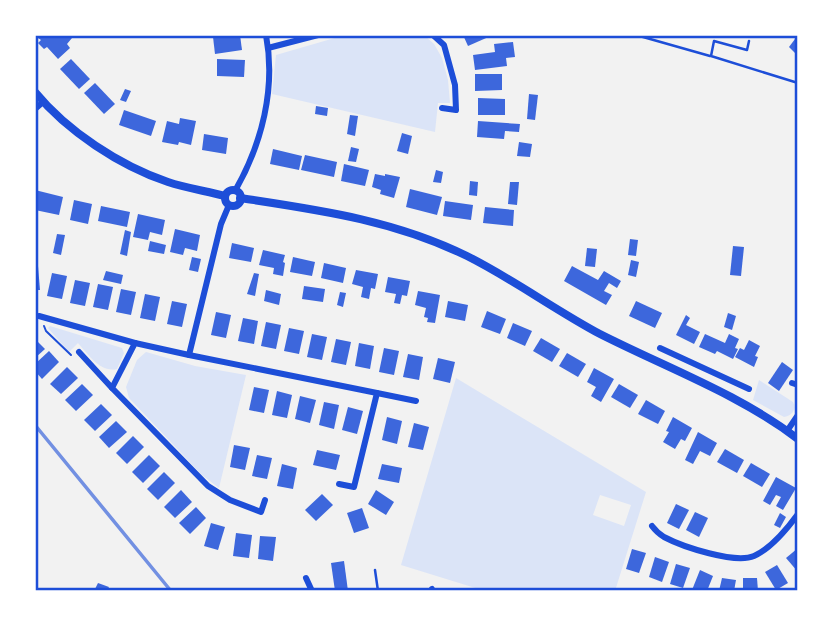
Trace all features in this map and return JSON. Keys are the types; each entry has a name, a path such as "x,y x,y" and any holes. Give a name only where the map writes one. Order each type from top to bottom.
{"street":[{"path":"35,92 75,131 138,170 236,205 261,130 268,96 266,35"},
{"path":"268,48 318,35"},
{"path":"433,35 444,45 455,85 456,110 442,108"},
{"path":"35,109 43,102"},
{"path":"189,355 228,192 359,218 398,228 438,243 490,268 597,332 751,408 798,439"},
{"path":"39,316 135,343 416,401"},
{"path":"112,388 135,343"},
{"path":"660,348 749,389"},
{"path":"79,352 208,486 230,500 261,512 265,500"},
{"path":"700,382 706,370"},
{"path":"340,484 354,487 377,393"},
{"path":"787,431 798,415"},
{"path":"652,526 663,537 687,546 740,558 762,551 798,514"},
{"path":"306,578 313,591"}],"lane":[{"path":"636,35 798,83"},
{"path":"711,56 714,41 747,50 749,41"},
{"path":"375,570 378,591"}],"path":[{"path":"39,316 46,331 70,355 79,352"}],"shaded area":[{"path":"345,35 425,36 434,44 442,58 448,80 450,103 438,103 435,132 272,94 276,55"},
{"path":"50,326 122,348 124,353 117,369 100,365 78,343 69,352 48,328"},
{"path":"146,352 195,366 246,375 219,488 202,475 129,398 126,387 137,360"},
{"path":"456,378 646,492 615,591 485,591 401,565","holes":["600,495 631,505 624,526 593,515"]},
{"path":"759,380 793,402 794,410 791,414 784,417 753,400"}],"building":[{"path":"41,35 58,35 61,38 70,35 72,38 67,44 70,48 58,59 47,47 44,49 38,43"},
{"path":"240,35 242,50 215,54 213,37"},
{"path":"463,35 493,35 468,46"},
{"path":"798,35 798,56 789,47"},
{"path":"513,42 515,57 506,58 507,66 475,70 473,55 495,52 494,44"},
{"path":"71,59 90,79 79,89 60,69"},
{"path":"217,59 245,60 244,77 217,76"},
{"path":"475,74 502,74 502,90 475,91"},
{"path":"95,83 115,104 104,114 84,93"},
{"path":"125,89 131,91 126,102 120,100"},
{"path":"529,94 538,95 535,120 527,119"},
{"path":"478,98 505,99 505,115 478,115"},
{"path":"316,106 328,108 327,116 315,114"},
{"path":"124,110 156,121 151,136 119,125"},
{"path":"350,115 358,116 355,136 347,134"},
{"path":"180,118 196,121 191,145 162,142 167,121 179,124"},
{"path":"478,121 520,124 519,132 505,131 504,139 477,137"},
{"path":"402,133 412,136 408,154 397,151"},
{"path":"204,134 228,138 226,154 202,150"},
{"path":"519,142 532,144 530,157 517,156"},
{"path":"351,147 359,149 356,162 348,161"},
{"path":"273,149 302,156 299,170 270,164"},
{"path":"305,155 337,162 334,177 301,170"},
{"path":"344,164 369,170 365,186 341,181"},
{"path":"436,170 443,172 441,183 433,182"},
{"path":"375,174 400,177 394,198 380,194 381,190 372,187"},
{"path":"470,181 478,182 477,196 469,195"},
{"path":"510,182 519,182 517,205 508,204"},
{"path":"410,189 442,197 437,215 406,207"},
{"path":"35,190 63,197 59,215 35,210"},
{"path":"74,200 92,204 88,224 70,220"},
{"path":"445,201 473,205 471,220 443,216"},
{"path":"101,206 130,212 127,227 98,221"},
{"path":"485,207 514,210 513,226 483,223"},
{"path":"138,214 165,220 162,235 150,232 148,240 133,237"},
{"path":"175,229 200,235 197,251 185,248 183,255 170,252"},
{"path":"125,230 131,232 127,256 120,254"},
{"path":"57,234 65,235 61,255 53,253"},
{"path":"630,239 638,240 636,256 628,255"},
{"path":"150,241 166,245 164,254 148,251"},
{"path":"232,243 254,248 251,262 229,258"},
{"path":"733,246 744,247 741,276 730,275"},
{"path":"587,248 597,249 595,267 585,266"},
{"path":"263,250 285,255 283,276 273,274 274,268 259,265"},
{"path":"192,257 201,259 198,272 189,270"},
{"path":"293,257 315,262 312,276 290,272"},
{"path":"631,260 639,262 636,277 628,275"},
{"path":"324,263 346,268 343,283 321,278"},
{"path":"35,266 38,266 40,290 35,290"},
{"path":"572,266 598,280 604,271 621,281 617,288 609,283 604,291 612,295 606,305 564,281"},
{"path":"356,270 378,274 375,289 371,288 369,299 361,297 363,287 352,284"},
{"path":"106,271 123,275 121,284 103,280"},
{"path":"52,273 67,276 62,299 47,296"},
{"path":"254,273 259,274 255,296 247,294"},
{"path":"388,277 410,281 407,296 402,295 400,304 394,303 396,294 385,292"},
{"path":"75,280 90,283 85,306 70,303"},
{"path":"98,284 113,287 108,310 93,307"},
{"path":"304,286 325,289 323,302 302,299"},
{"path":"121,289 136,292 131,315 116,312"},
{"path":"266,290 281,294 279,305 264,301"},
{"path":"418,291 440,295 435,323 427,322 428,318 424,317 426,308 415,305"},
{"path":"340,292 346,293 343,307 337,305"},
{"path":"145,294 160,297 155,321 140,318"},
{"path":"172,301 187,304 182,327 167,324"},
{"path":"448,301 468,305 465,321 445,317"},
{"path":"636,301 662,313 655,328 629,316"},
{"path":"487,311 506,319 500,334 481,327"},
{"path":"216,312 231,315 226,338 211,335"},
{"path":"728,313 736,316 732,330 724,327"},
{"path":"686,315 690,318 686,325 700,332 694,344 676,335"},
{"path":"243,318 258,321 254,344 238,341"},
{"path":"266,322 281,325 276,349 261,346"},
{"path":"513,323 532,331 525,346 507,338"},
{"path":"289,328 304,331 299,354 284,351"},
{"path":"312,334 327,337 322,360 307,357"},
{"path":"705,334 725,343 729,334 739,339 733,359 717,351 715,354 699,347"},
{"path":"541,338 560,349 552,362 533,351"},
{"path":"35,339 45,349 35,358"},
{"path":"336,339 351,342 346,365 331,362"},
{"path":"749,340 760,346 754,367 735,357 740,348 744,350"},
{"path":"359,343 374,346 370,369 355,366"},
{"path":"384,348 399,351 394,375 379,372"},
{"path":"49,351 59,362 42,379 35,371 35,364"},
{"path":"567,353 586,364 578,377 559,366"},
{"path":"408,354 423,357 419,380 403,377"},
{"path":"438,358 455,362 450,383 433,379"},
{"path":"782,362 793,370 779,391 768,383"},
{"path":"67,367 78,378 61,394 50,384"},
{"path":"594,368 614,379 601,402 591,396 596,387 587,382"},
{"path":"82,384 93,395 76,411 65,400"},
{"path":"619,384 638,395 630,408 611,397"},
{"path":"254,387 269,390 264,413 249,410"},
{"path":"277,391 292,395 287,418 272,415"},
{"path":"300,396 316,400 310,423 295,419"},
{"path":"646,400 665,411 658,424 638,414"},
{"path":"324,402 339,405 334,429 319,425"},
{"path":"101,404 112,415 95,431 84,420"},
{"path":"348,407 363,411 357,434 342,430"},
{"path":"387,417 402,421 397,444 382,440"},
{"path":"673,417 692,428 685,441 681,439 675,449 663,442"},
{"path":"116,421 127,432 109,448 99,437"},
{"path":"414,423 429,427 423,450 408,447"},
{"path":"698,432 717,443 710,456 700,451 693,464 685,460"},
{"path":"133,436 144,447 127,464 116,453"},
{"path":"234,445 250,448 245,470 230,467"},
{"path":"725,449 744,460 737,473 717,462"},
{"path":"317,450 340,455 336,470 313,465"},
{"path":"149,455 160,466 143,483 132,472"},
{"path":"257,455 272,458 267,479 252,476"},
{"path":"751,463 770,474 762,487 743,476"},
{"path":"282,464 297,468 293,489 277,486"},
{"path":"382,464 402,468 399,483 378,479"},
{"path":"164,472 175,483 158,500 147,489"},
{"path":"776,477 796,488 783,510 776,506 781,497 776,495 770,505 763,501"},
{"path":"181,490 192,502 175,518 164,507"},
{"path":"376,490 394,502 386,515 368,504"},
{"path":"322,494 333,505 316,521 305,510"},
{"path":"676,504 689,510 679,529 667,523"},
{"path":"196,507 206,518 190,534 179,523"},
{"path":"362,508 369,528 354,533 347,513"},
{"path":"695,512 708,518 699,537 686,530"},
{"path":"780,513 786,517 780,528 774,525"},
{"path":"211,523 225,527 218,550 204,546"},
{"path":"236,533 252,535 249,558 233,556"},
{"path":"260,536 276,537 273,561 258,559"},
{"path":"798,548 798,572 786,558"},
{"path":"632,549 646,553 639,573 626,569"},
{"path":"655,557 669,562 662,582 649,577"},
{"path":"344,561 348,591 335,591 331,563"},
{"path":"676,564 690,568 683,588 670,584"},
{"path":"777,565 788,583 776,590 765,572"},
{"path":"700,570 713,576 707,591 692,590"},
{"path":"722,578 736,580 734,591 719,591"},
{"path":"743,578 757,578 758,591 743,591"},
{"path":"98,583 109,587 107,591 94,591"}],"railway":[{"path":"35,425 171,591"}]}
